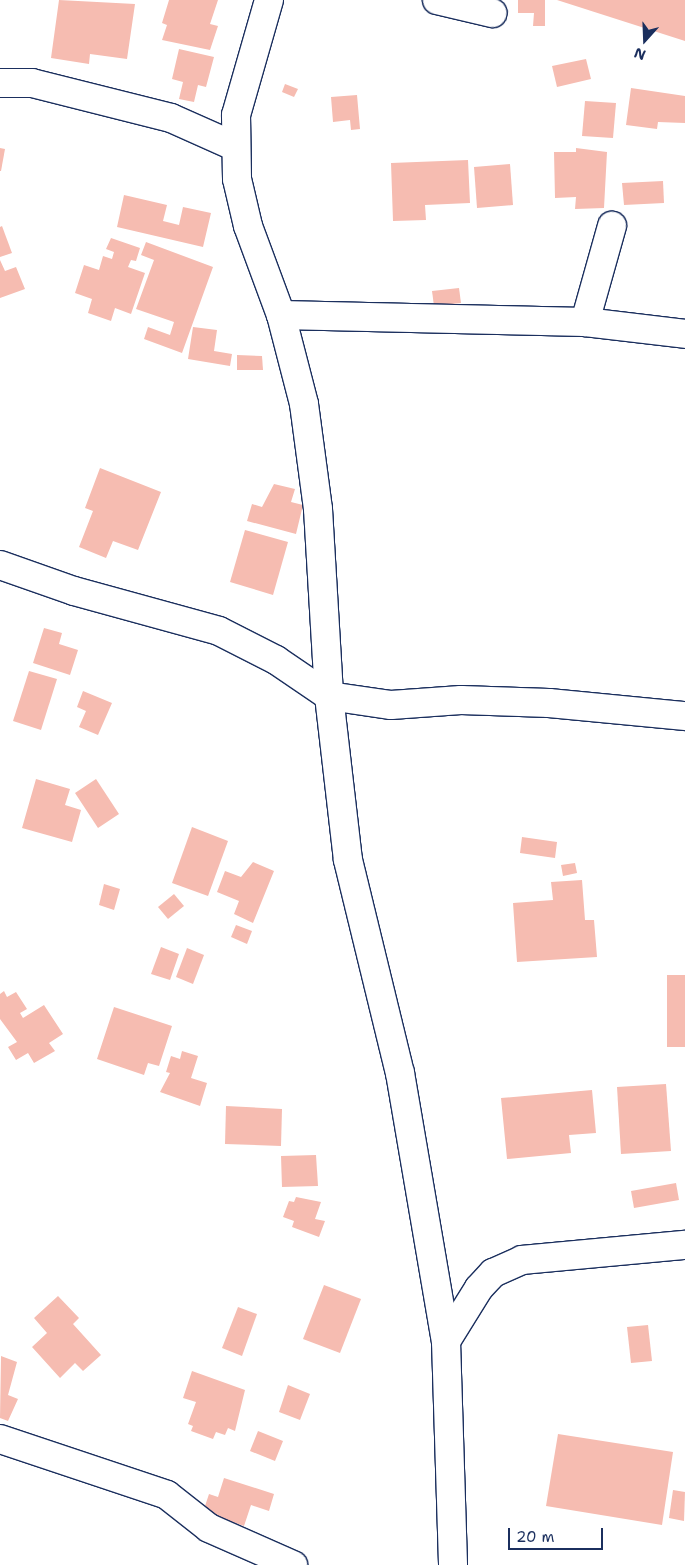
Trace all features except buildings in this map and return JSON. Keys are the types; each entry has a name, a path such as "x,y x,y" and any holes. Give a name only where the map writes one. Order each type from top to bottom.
{"street":[{"path":"268,0 236,115 237,179 248,226 282,315 304,404 318,509 328,696 348,860 400,1073 446,1341 453,1565"},
{"path":"437,0 492,13"},
{"path":"0,83 32,83 171,118 236,146"},
{"path":"585,322 612,226"},
{"path":"282,315 585,322 685,334"},
{"path":"0,565 110,602 219,631 276,660 328,696 391,705 461,700 549,702 685,716"},
{"path":"446,1341 479,1288 493,1273 522,1260 685,1245"},
{"path":"0,1439 167,1495 209,1528 293,1565"}]}
